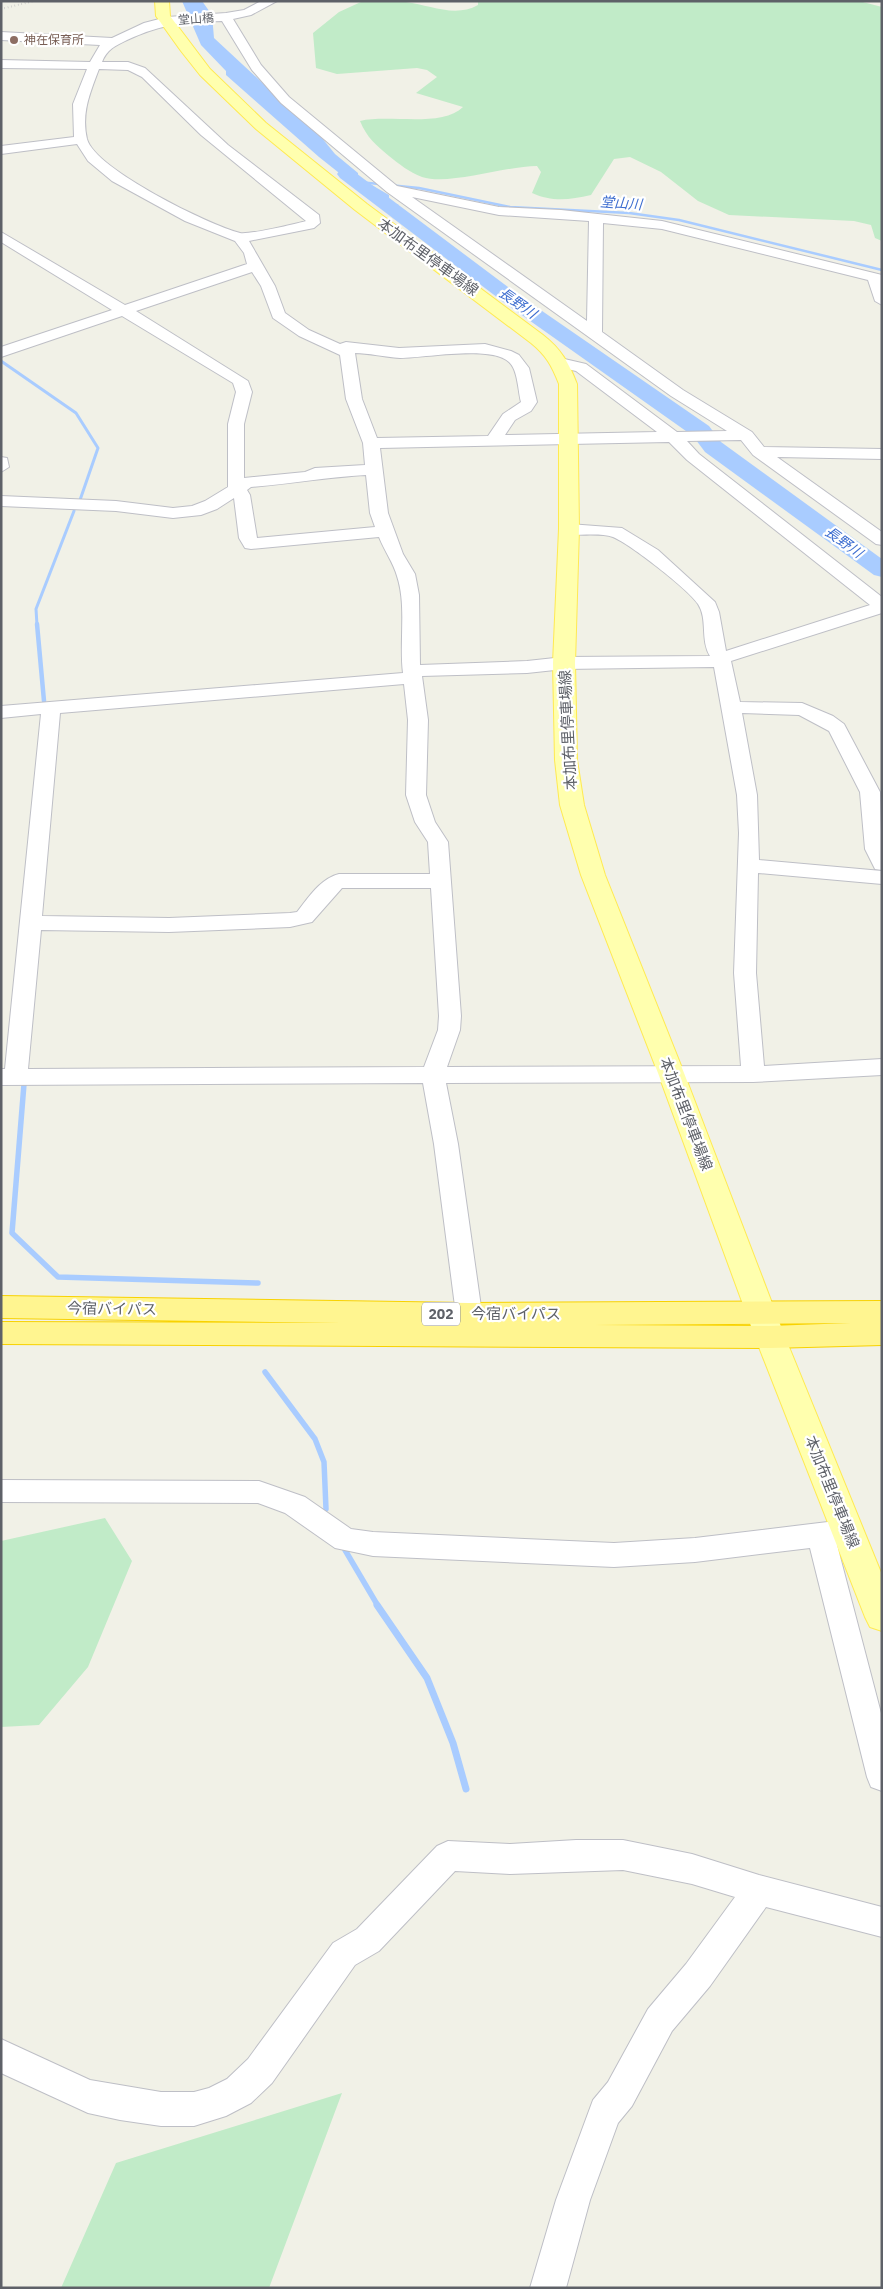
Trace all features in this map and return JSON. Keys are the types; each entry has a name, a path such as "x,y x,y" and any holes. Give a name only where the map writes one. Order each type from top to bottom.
{"highway":[{"name":"今宿バイパス","path":"1,1307 469,1314 765,1325 882,1334"},
{"name":"今宿バイパス","path":"1,1334 765,1325 882,1312"}],"main road":[{"name":"本加布里停車場線","path":"164,11 206,72 261,126 361,207 537,339 552,351 560,363 568,384 570,439 564,663 566,760 572,805 593,874 671,1073 765,1325 882,1617"}],"street":[{"name":"堂山橋","path":"112,42 148,26 164,11 226,17 247,13 271,1"},
{"path":"226,17 256,67 285,100 392,189 740,435 759,452 882,540"},
{"path":"1,36 67,38 112,42"},
{"path":"60,65 67,38"},
{"path":"112,42 98,56 79,104 82,140 93,158 117,178 190,218 240,238 251,253 255,266 268,286 278,315 304,333 342,349 346,353 354,399 371,443 372,470 379,513 394,554 406,574 410,595 409,651 414,674 418,720 416,795 425,822 438,842 442,880 443,940 450,1016 449,1030 433,1075 446,1144 469,1314"},
{"path":"1,64 94,65 134,67 142,70 172,102 226,150 314,218 313,223 309,225 240,238"},
{"path":"1,150 82,140"},
{"path":"392,189 499,211 596,218 684,229 878,278 882,300"},
{"path":"594,332 596,218"},
{"path":"1,236 227,373 243,387 244,392 236,424 236,487 242,495 248,538 251,544 385,531"},
{"path":"1,352 255,266"},
{"path":"342,349 346,347 399,353 456,348 485,349 514,358 521,368 529,402 528,406 502,424 495,438 496,442"},
{"path":"560,363 582,367 676,436 693,457 882,607"},
{"path":"371,443 496,442 740,435"},
{"path":"759,452 882,454"},
{"path":"1,462 1,467"},
{"path":"1,501 116,506 174,513 195,511 211,505 236,487 262,480 372,470"},
{"path":"569,529 616,532 652,554 706,602 710,612 714,647 722,659 740,745 747,795 749,866 745,973 753,1074"},
{"path":"1,712 51,709 414,674 564,663 722,659 882,607"},
{"path":"731,707 802,709 826,720 836,728 870,792 875,849 882,864"},
{"path":"51,709 32,923 21,1011 9,1077 753,1074 882,1067"},
{"path":"749,866 882,878"},
{"path":"32,923 169,925 277,922 304,917 332,884 339,881 442,880"},
{"path":"1,1491 259,1492 295,1505 345,1540 373,1544 614,1555 695,1550 836,1533 850,1534"},
{"path":"821,1536 882,1777"},
{"path":"1,2056 88,2096 112,2102 161,2109 194,2109 214,2104 239,2091 260,2070 344,1954 368,1940 448,1856 510,1859 576,1855 623,1855 692,1869 759,1890 882,1922"},
{"path":"548,2288 573,2200 605,2112 620,2094 660,2020 698,1975 759,1890"}],"green space":[{"path":"363,1 401,1 451,11 469,9 478,5 478,1 859,1 882,7 882,241 875,238 871,225 854,221 729,215 698,201 661,172 630,157 614,159 591,195 568,199 547,198 532,193 541,172 537,166 447,179 433,179 417,175 400,165 376,145 360,121 372,119 429,119 454,113 463,107 416,93 437,77 427,70 417,68 337,74 316,68 313,33 339,12"},
{"path":"105,1518 132,1561 88,1667 39,1725 1,1727 1,1541"},
{"path":"342,2093 269,2288 61,2288 116,2163"}],"water":[{"path":"182,1 202,1 212,15 214,38 322,138 335,154 358,173 358,177 389,195 389,201 399,205 390,206 384,201 372,199 319,157 226,75 226,71 201,45"}],"waterway":[{"name":"長野川","path":"346,174 509,297 701,431 713,447 882,570"},
{"name":"堂山川","path":"359,182 419,188 510,207 629,213 679,220 882,270"},
{"path":"1,361 76,413 98,448 80,500"},
{"path":"37,625 36,609 74,511"},
{"path":"37,624 44,701"},
{"path":"24,1084 12,1233 58,1277 258,1283"},
{"path":"265,1372 315,1439 324,1462 326,1509"},
{"path":"345,1550 378,1606"},
{"path":"377,1605 427,1678 453,1743 466,1789"}],"railway":[{"path":"1,9 34,1"}],"place":[{"name":"神在保育所","path":"14,40"}]}
